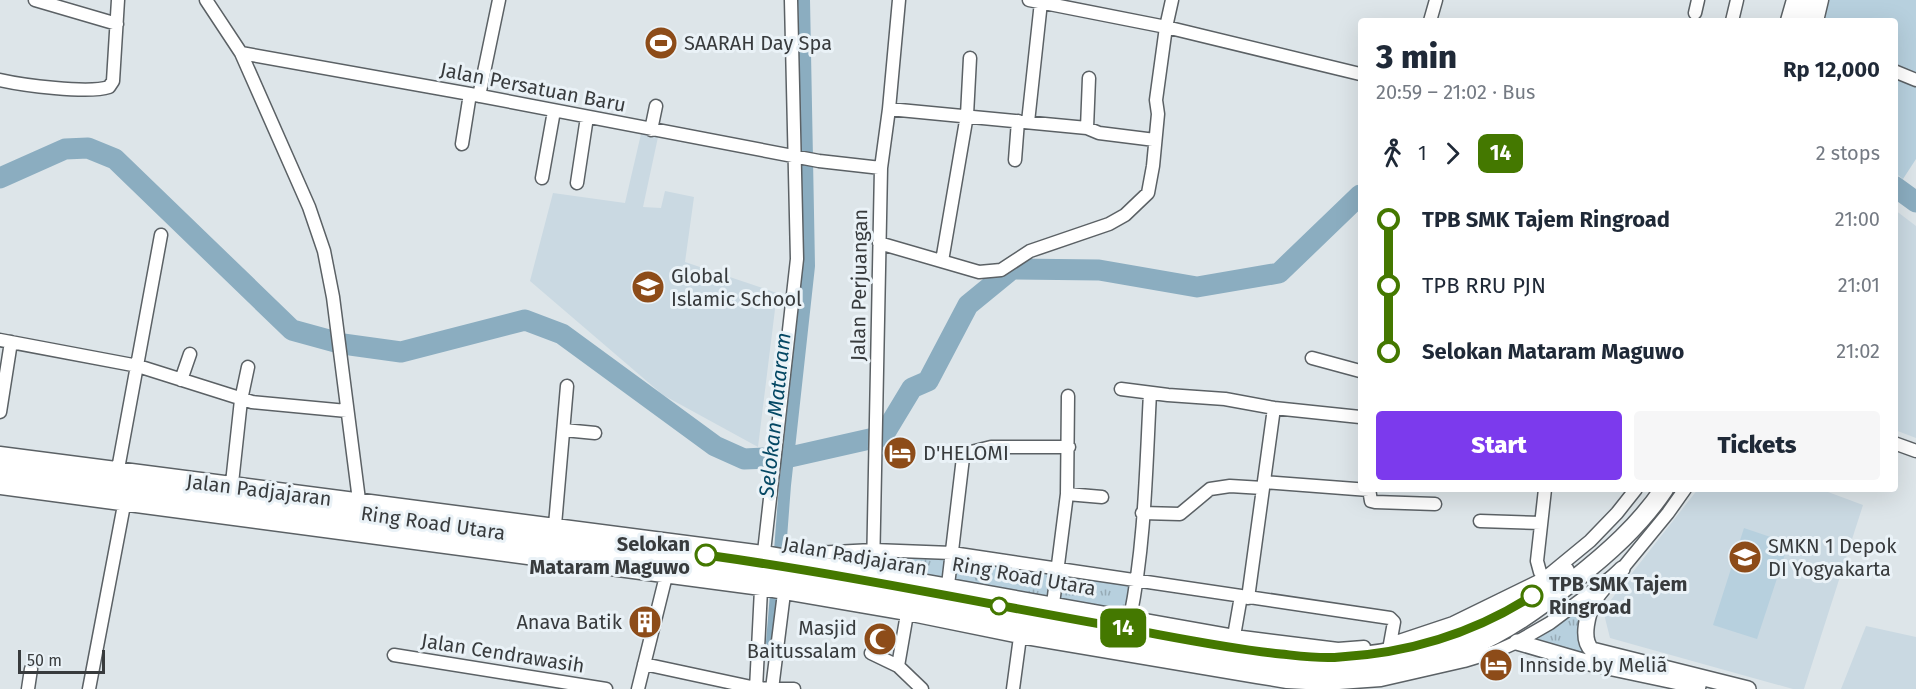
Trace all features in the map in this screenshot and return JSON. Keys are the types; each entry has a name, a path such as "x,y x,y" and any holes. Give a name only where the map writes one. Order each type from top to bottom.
{"highway":[{"path":"1783,18 1788,0"},
{"path":"1791,18 1796,0"},
{"path":"1807,18 1812,0"},
{"name":"Jalan Padjajaran","path":"0,463 597,536 672,564"},
{"name":"Jalan Padjajaran","path":"0,479 672,564 705,562 1180,633 1246,650 1337,658 1405,648 1460,633 1504,614 1557,578 1601,544 1647,492"},
{"name":"Jalan Padjajaran","path":"774,573 958,619 1233,662 1291,670 1336,672 1418,661 1465,649 1507,628 1543,604 1611,550 1661,492"}],"main road":[{"path":"1622,569 1596,598 1589,616 1586,637 1587,645 1592,650 1748,689"},
{"path":"1517,642 1589,663 1714,689"}],"street":[{"path":"35,0 117,24"},
{"path":"0,80 18,84 94,90 109,87 113,81 118,0"},
{"path":"206,0 241,53 309,207 324,251 333,297 359,500"},
{"path":"462,144 498,0"},
{"path":"764,688 797,259 799,157 791,0"},
{"name":"Jalan Perjuangan","path":"873,572 881,168 899,0"},
{"path":"879,243 979,272 1001,270 1030,251 1109,224 1125,215 1148,193 1158,114 1156,100 1172,0"},
{"path":"1431,18 1436,0"},
{"path":"1695,13 1698,0"},
{"path":"1733,18 1737,0"},
{"path":"1817,18 1822,0"},
{"path":"1015,160 1023,122 1035,1 1073,4 1358,74"},
{"name":"Jalan Persatuan Baru","path":"241,53 819,161 881,168"},
{"path":"942,261 967,116 970,58"},
{"path":"1898,73 1916,80"},
{"path":"1087,128 1089,78"},
{"path":"651,130 656,106"},
{"path":"889,109 1087,128 1099,133 1155,140"},
{"path":"542,178 554,111"},
{"path":"577,183 587,117"},
{"path":"118,469 161,236"},
{"path":"0,412 6,341 138,366 241,400 347,411"},
{"path":"181,380 190,354"},
{"path":"1312,358 1358,370"},
{"path":"232,483 241,400 248,367"},
{"path":"555,525 567,386"},
{"path":"1121,389 1225,399 1274,408 1358,417"},
{"path":"1130,618 1137,581 1150,393"},
{"path":"1053,604 1067,494 1068,396"},
{"path":"1234,636 1245,597 1274,408"},
{"path":"564,430 594,433"},
{"path":"1898,444 1916,450"},
{"path":"948,585 962,466 967,453 991,447 1069,447"},
{"name":"Ring Road Utara","path":"0,453 555,525 774,573 907,614 958,619 1020,637 1287,682 1325,684 1381,685 1464,661 1517,642 1550,623 1622,569 1683,492"},
{"path":"1142,513 1180,514 1204,493 1215,488 1264,485 1358,489"},
{"name":"Ring Road Utara","path":"0,488 124,505 672,564 774,573 873,572 1130,618 1180,633 1234,636 1338,649 1390,644 1453,623 1545,578 1571,559 1600,532 1633,492"},
{"path":"1370,492 1371,501 1375,502 1435,504"},
{"path":"1545,492 1538,567 1545,578"},
{"path":"1067,494 1102,497"},
{"path":"89,689 124,505"},
{"path":"1480,521 1541,523"},
{"path":"764,688 774,573 797,553 873,550 952,553 1390,618 1394,621 1390,644"},
{"path":"638,689 672,564"},
{"path":"898,666 907,614"},
{"path":"1013,689 1020,637"},
{"path":"871,653 898,666 922,689"},
{"name":"Jalan Cendrawasih","path":"394,655 606,689"},
{"path":"645,664 764,688 794,689"},
{"path":"28,689 31,669"}],"shaded area":[{"name":"Global Islamic School","path":"641,134 658,137 643,207 661,208 665,191 694,197 685,262 777,293 758,447 663,395 530,281 553,193 625,203"},
{"path":"1898,212 1916,226 1916,438 1898,431"},
{"name":"SMKN 1 Depok DI Yogyakarta","path":"1696,492 1828,492 1863,505 1804,689 1793,689 1610,638 1603,610"},
{"path":"1866,626 1916,637 1916,689 1841,689"}],"green space":[{"path":"1826,0 1916,0 1916,74 1898,65 1898,18 1821,18"},
{"path":"1898,76 1916,84 1916,159 1903,179 1898,175"},
{"path":"1744,528 1809,550 1807,554 1787,548 1757,639 1713,625"},
{"path":"873,550 1137,581 1130,618 797,553"},
{"path":"1594,597 1588,661 1525,641"}],"waterway":[{"name":"Selokan Mataram","path":"779,564 785,485 809,266 804,0"},
{"path":"0,178 65,149 88,148 115,159 292,330 343,344 401,352 525,320 562,334 715,446 744,459 790,457 883,436 912,388 928,381 968,305 1012,269 1099,270 1197,287 1279,273 1358,197"},
{"path":"1898,189 1916,202"},
{"name":"Selokan Mataram","path":"772,642 777,582"}],"bus line":[{"name":"14","path":"706,555 828,574 1246,650 1337,658 1415,646 1460,633 1504,614 1532,596"}],"place":[{"name":"SAARAH Day Spa","path":"661,43"},
{"name":"Global Islamic School","path":"648,287"},
{"name":"D'HELOMI","path":"900,453"},
{"name":"Selokan Mataram Maguwo","path":"706,555"},
{"name":"SMKN 1 Depok DI Yogyakarta","path":"1745,557"},
{"name":"TPB SMK Tajem Ringroad","path":"1532,596"},
{"name":"Anava Batik","path":"645,622"},
{"name":"Masjid Baitussalam","path":"880,639"},
{"name":"Innside by Meliã","path":"1496,665"}]}
